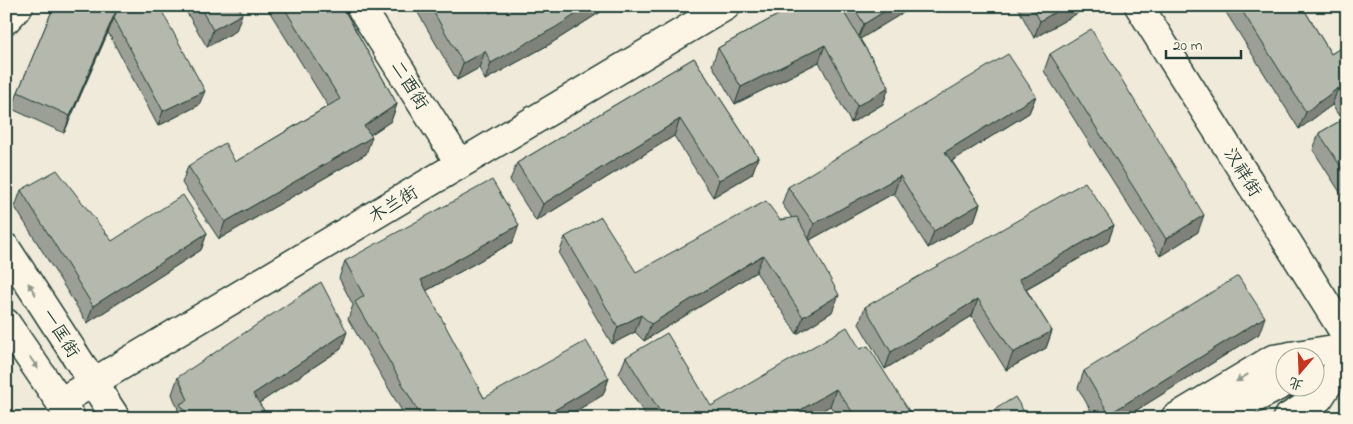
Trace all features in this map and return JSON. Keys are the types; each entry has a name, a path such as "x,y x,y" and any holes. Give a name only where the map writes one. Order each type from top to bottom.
{"street":[{"path":"6,20 18,6"},
{"name":"二酉街","path":"360,6 460,164"},
{"name":"木兰街","path":"65,410 92,383 726,6"},
{"name":"汉祥街","path":"1139,6 1347,338"},
{"name":"一匡街","path":"6,248 116,418"},
{"path":"6,323 65,410"},
{"path":"1326,352 1347,349"},
{"path":"1326,361 1347,349"},
{"path":"1326,363 1347,349"},
{"path":"1288,418 1319,398 1347,354"},
{"path":"1175,418 1276,359"},
{"path":"1218,418 1276,387"},
{"path":"1243,418 1276,396"}],"building":[{"path":"54,6 118,6 70,116 18,92"},
{"path":"119,6 159,6 205,91 163,111 114,18"},
{"path":"199,6 238,6 242,14 213,30"},
{"path":"283,6 342,6 397,104 364,126 372,137 225,222 188,166 225,143 235,162 340,99"},
{"path":"430,6 487,6 490,13 501,6 589,6 556,27 491,63 485,51 463,63"},
{"path":"794,6 840,6 889,87 857,106 825,45 741,87 718,48"},
{"path":"853,6 893,6 864,24"},
{"path":"1032,6 1065,6 1040,21"},
{"path":"1239,6 1302,6 1331,54 1347,44 1347,98 1345,99 1338,88 1306,112"},
{"path":"1091,29 1204,215 1166,239 1050,54"},
{"path":"1008,54 1036,96 945,152 980,204 934,231 900,176 814,224 788,187"},
{"path":"694,58 758,157 719,180 680,119 543,204 517,163"},
{"path":"1347,117 1347,176 1319,133"},
{"path":"57,170 112,241 183,195 207,233 93,306 21,190"},
{"path":"492,180 519,225 421,280 484,398 586,341 609,378 541,418 422,418 355,302 364,296 345,261"},
{"path":"1085,182 1114,225 1019,279 1052,331 1013,353 978,299 891,352 865,307"},
{"path":"766,201 780,220 797,217 839,295 803,317 763,255 651,324 641,315 618,327 565,237 601,217 636,272"},
{"path":"1238,276 1265,317 1109,414 1084,371"},
{"path":"321,282 347,332 253,394 269,418 190,418 180,404 188,400 178,377"},
{"path":"847,327 860,349 868,346 911,414 903,418 857,418 836,389 787,418 664,418 626,357 667,333 711,406"},
{"path":"1015,397 1028,418 981,418"},
{"path":"1347,408 1347,418 1330,418"}]}
